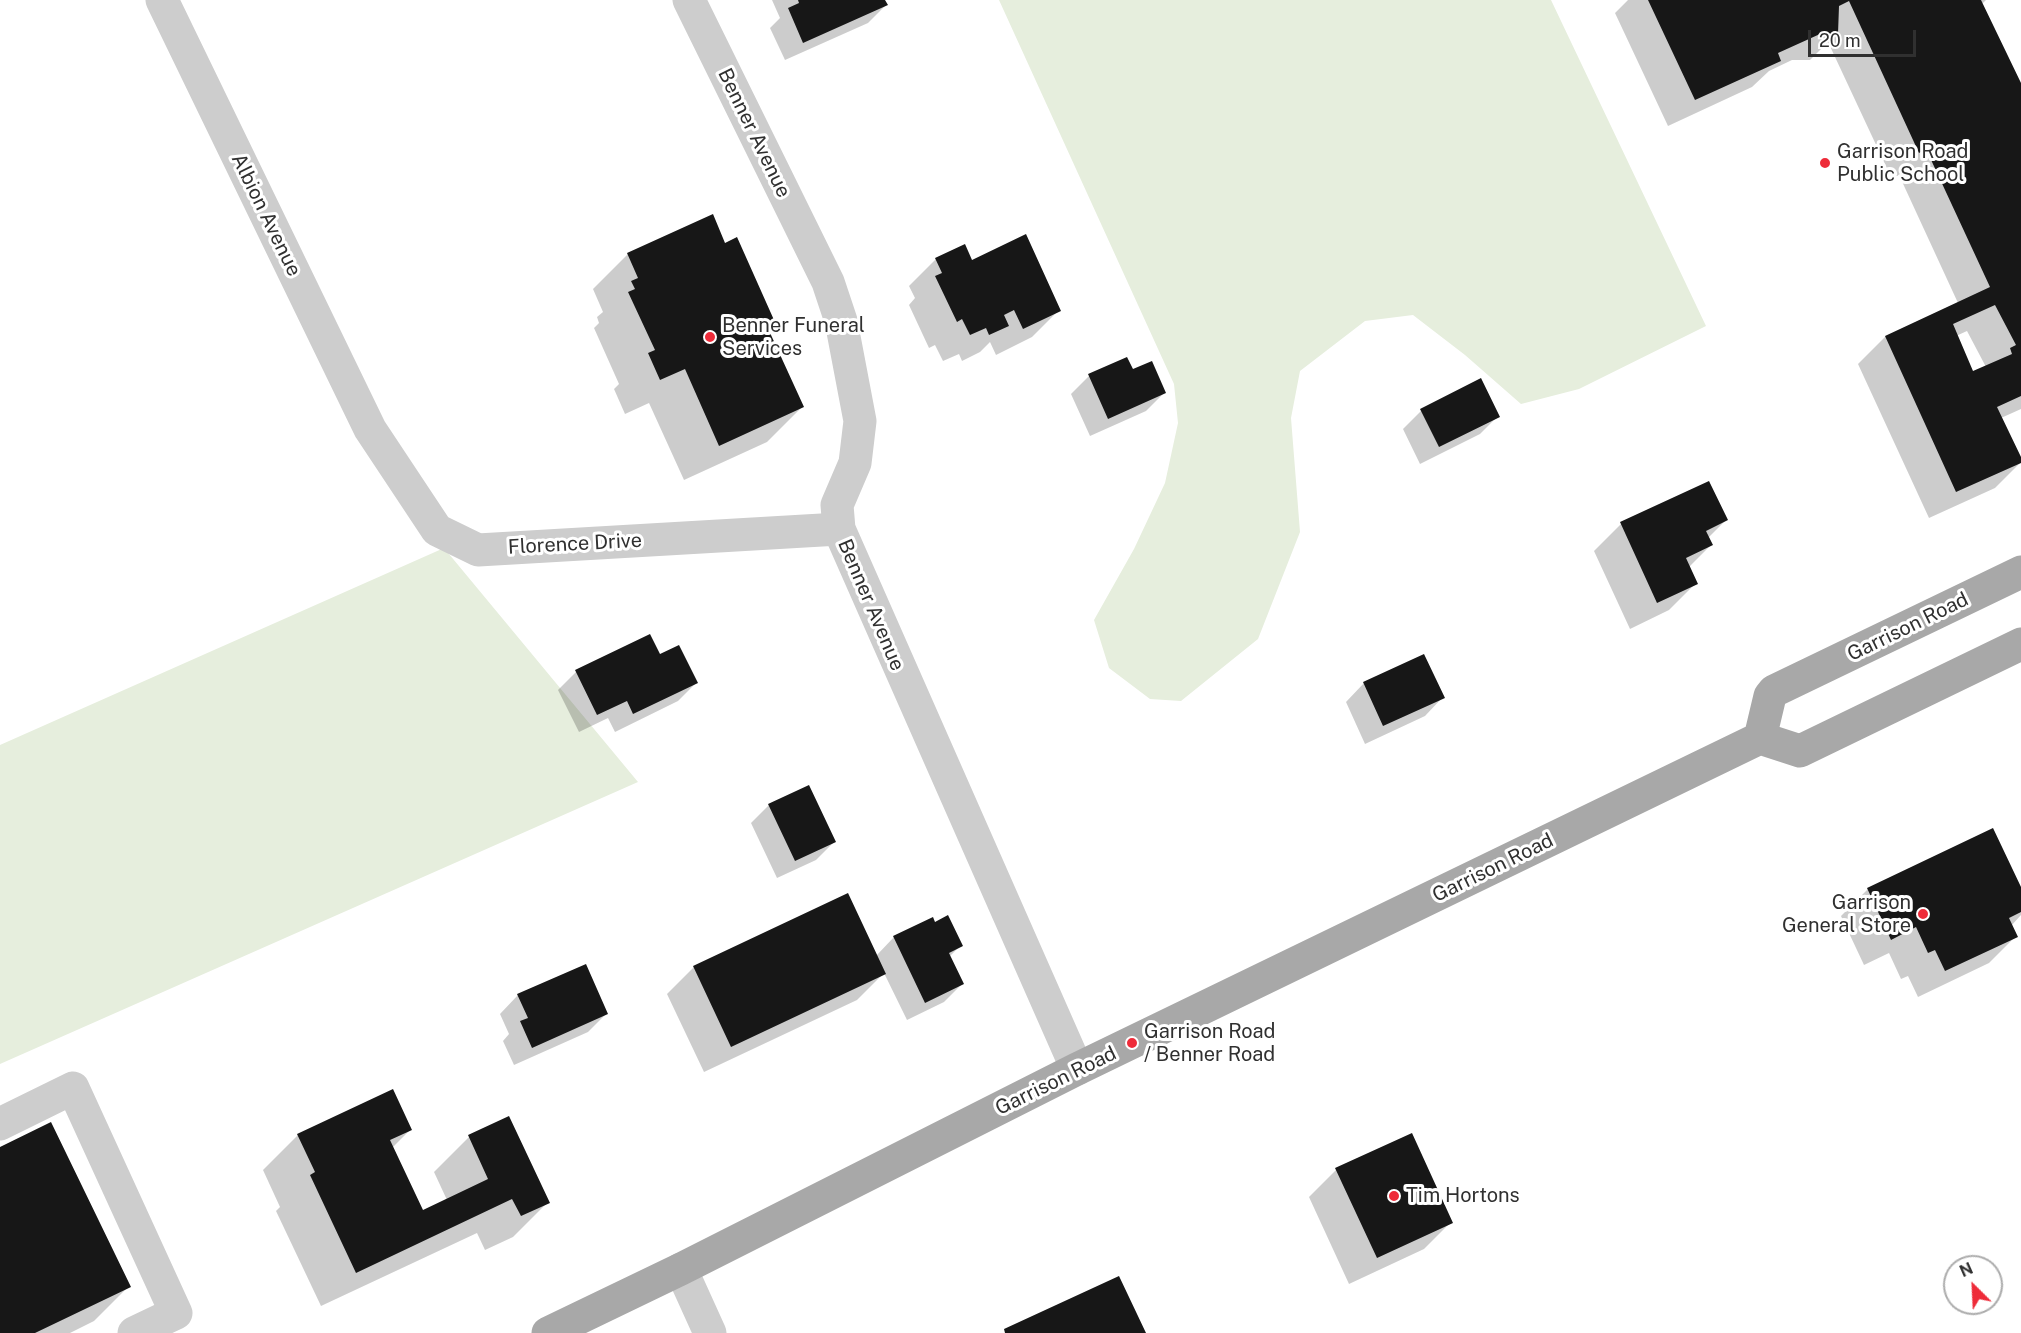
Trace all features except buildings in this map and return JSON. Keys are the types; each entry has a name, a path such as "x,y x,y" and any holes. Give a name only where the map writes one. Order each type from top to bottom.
{"main road":[{"name":"Garrison Road","path":"548,1333 681,1269 1077,1069 1760,738 1770,696 1774,691 2021,572"},
{"path":"1760,738 1800,751 2021,644"}],"street":[{"name":"Albion Avenue","path":"162,0 370,429"},
{"name":"Benner Avenue","path":"690,0 828,282 841,321 860,421 855,463 837,505 839,529 1077,1069"},
{"name":"Florence Drive","path":"370,429 437,530 478,550 839,529"},
{"path":"0,1124 72,1088 176,1313 134,1333"},
{"path":"681,1269 710,1333"}],"green space":[{"path":"999,0 1551,0 1706,326 1579,389 1521,404 1465,355 1413,315 1365,321 1300,371 1291,418 1300,532 1258,639 1181,701 1150,699 1109,668 1094,620 1134,549 1165,483 1178,423 1174,384"},
{"path":"444,548 638,782 0,1064 0,745"}],"place":[{"name":"Garrison Road Public School","path":"1825,163"},
{"name":"Benner Funeral Services","path":"710,337"},
{"name":"Garrison General Store","path":"1923,914"},
{"name":"Garrison Road / Benner Road","path":"1132,1043"},
{"name":"Tim Hortons","path":"1394,1196"}]}
